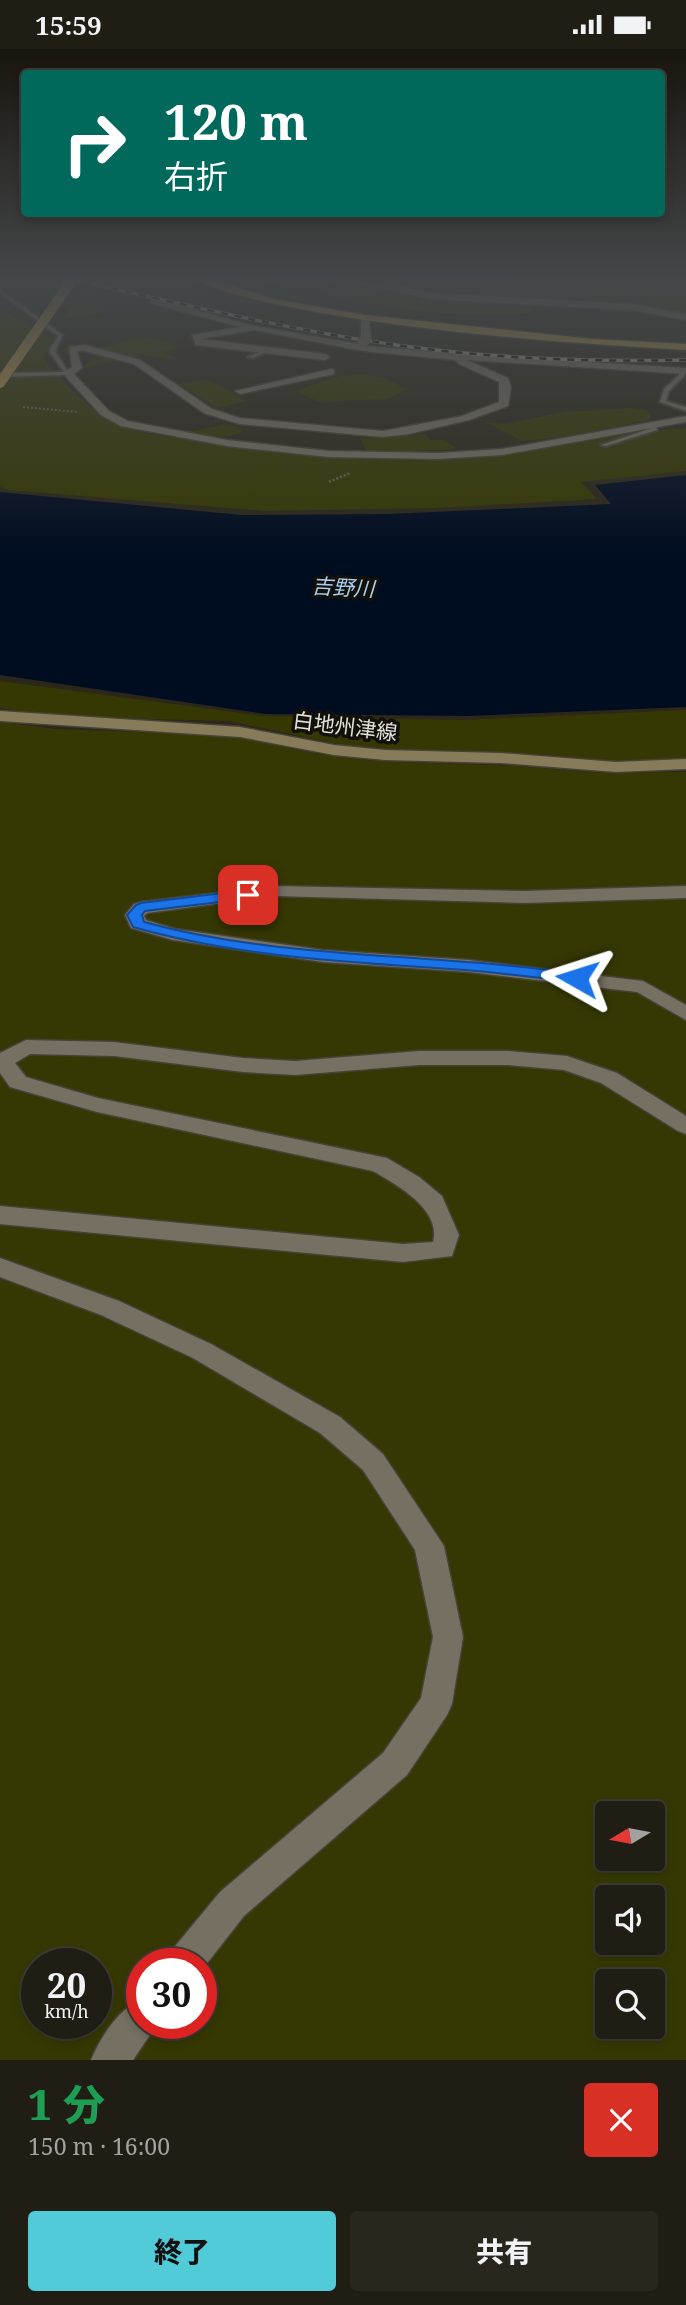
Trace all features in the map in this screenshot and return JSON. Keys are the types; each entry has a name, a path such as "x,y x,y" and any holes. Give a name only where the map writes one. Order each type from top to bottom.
{"main road":[{"name":"白地州津線","path":"0,716 240,732 334,750 385,755 500,758 616,767 686,764"}],"street":[{"path":"74,370 68,374 105,414 125,424 159,433 289,451 375,456 470,455 686,419"},
{"path":"148,370 216,416 253,423 383,434 465,418 504,404 504,380 480,370"},
{"path":"237,386 328,374 331,372 327,370"},
{"path":"665,370 684,371"},
{"path":"686,892 524,897 275,891 141,908 134,915 138,924 150,928 247,947 323,956 469,966 643,988 686,1014"},
{"path":"0,1215 403,1253 443,1250 447,1235 434,1202 411,1183 379,1164 97,1105 18,1082 2,1061 26,1047 114,1049 243,1065 295,1068 419,1058 508,1058 567,1063 609,1079 686,1126"},
{"path":"0,1267 110,1308 202,1350 330,1425 373,1462 429,1546 448,1637 436,1704 396,1764 232,1904 197,1948"},
{"path":"110,2060 126,2038"}],"lane":[{"path":"65,370 68,374"},
{"path":"684,371 666,390 663,402 686,409"},
{"path":"0,375 68,374"},
{"path":"604,445 646,434 655,429 654,425"}],"path":[{"path":"23,407 65,409 84,413"}],"shaded area":[{"path":"0,370 54,370 93,409 124,427 147,433 322,456 402,460 480,457 686,428 686,471 581,482 597,499 437,508 265,511 8,490 0,487"},
{"path":"362,374 384,378 408,390 387,399 319,402 295,391 340,376"},
{"path":"207,379 247,401 217,408 179,384"},
{"path":"632,408 646,410 651,415 649,420 562,437 522,441 485,422 505,424 564,412"},
{"path":"222,425 236,426 244,431 222,437 184,433"},
{"path":"425,434 430,440 444,440 457,448 367,452 360,439"},
{"path":"0,681 264,716 462,720 686,710 686,759 630,762 535,754 394,751 348,746 229,721 65,717 0,708"},
{"path":"0,722 56,729 228,735 318,754 376,761 515,766 604,773 686,772 686,2060 0,2060"}],"water":[{"name":"吉野川","path":"686,475 686,707 468,716 266,714 0,675 0,492 241,515 390,514 611,504 595,485"}],"route":[{"path":"248,895 141,908 134,915 138,924 173,934 247,947 577,978"}]}
